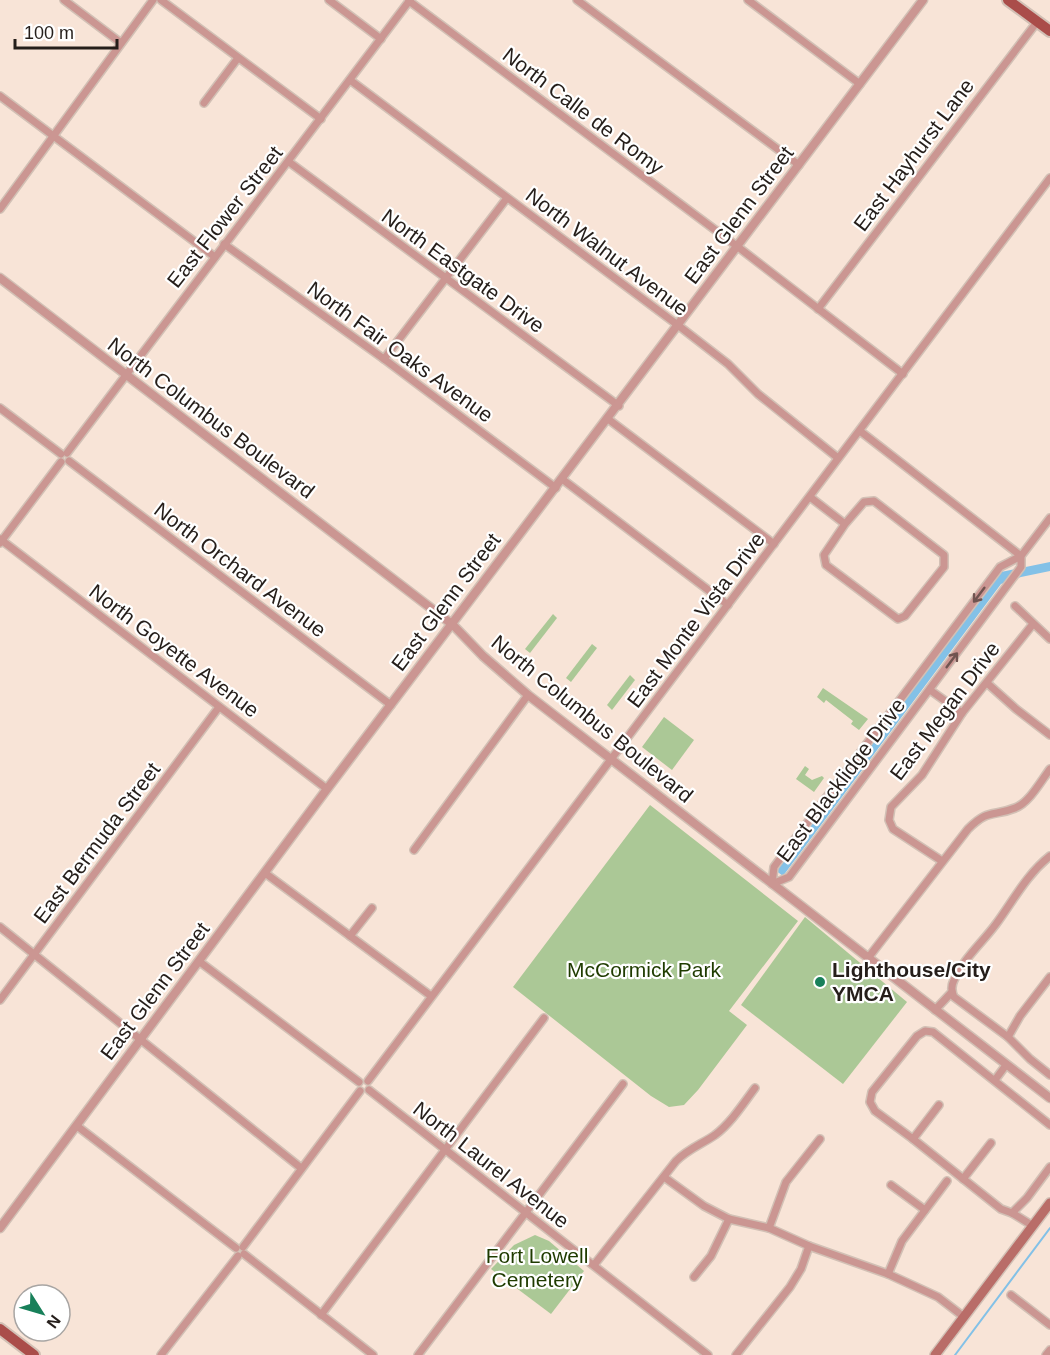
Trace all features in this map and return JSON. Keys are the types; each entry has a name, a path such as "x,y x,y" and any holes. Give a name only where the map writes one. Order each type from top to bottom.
{"main road":[{"path":"1008,0 1050,31"},
{"path":"935,1355 1050,1203"},
{"path":"0,1329 34,1355"}],"street":[{"path":"64,0 121,43"},
{"path":"0,209 153,0"},
{"path":"161,0 321,119"},
{"path":"329,0 381,39"},
{"path":"577,0 799,165"},
{"path":"748,0 860,84"},
{"name":"East Glenn Street","path":"0,1228 327,789 619,406 923,0"},
{"name":"East Flower Street","path":"1,541 409,1"},
{"name":"North Calle de Romy","path":"409,1 738,247 903,374"},
{"name":"East Hayhurst Lane","path":"818,309 1037,22"},
{"path":"204,103 238,58"},
{"name":"North Walnut Avenue","path":"350,80 679,326 728,364 758,394 838,458"},
{"path":"0,96 215,256"},
{"name":"North Eastgate Drive","path":"289,162 619,406"},
{"name":"East Monte Vista Drive","path":"368,1081 1050,178"},
{"path":"384,359 507,198"},
{"name":"North Fair Oaks Avenue","path":"224,244 384,359 556,488"},
{"name":"North Columbus Boulevard","path":"0,278 453,625 483,656 528,695 1050,1098"},
{"name":"North Orchard Avenue","path":"0,408 391,705"},
{"path":"608,419 774,544"},
{"path":"860,431 1020,556"},
{"path":"562,479 728,605"},
{"path":"810,497 846,524"},
{"path":"874,501 944,555 944,567 905,616 898,619 826,565 824,555 846,524 864,502 874,501"},
{"name":"East Blacklidge Drive","path":"1020,556 1020,567 1006,587 789,877 772,884 774,867 965,613 1000,567 1020,556 1050,518"},
{"name":"North Goyette Avenue","path":"1,541 327,789"},
{"path":"1015,606 1050,639"},
{"name":"East Megan Drive","path":"942,861 893,829 889,820 891,807 922,775 962,713 1033,624"},
{"path":"987,683 1050,735"},
{"path":"930,690 962,713"},
{"path":"414,850 528,695"},
{"name":"East Bermuda Street","path":"0,999 219,707"},
{"path":"868,958 942,861 979,818 1016,808 1026,800 1050,769"},
{"path":"934,1010 952,992 954,981 966,959 996,924 1023,884 1050,856"},
{"path":"265,873 431,996"},
{"path":"350,936 372,908"},
{"path":"0,927 302,1168"},
{"path":"200,962 359,1082"},
{"path":"1008,1037 1031,1000 1050,977"},
{"path":"952,992 954,997 1008,1037 1050,1075"},
{"path":"321,1315 544,1018"},
{"path":"1033,1226 1001,1209 875,1111 870,1102 872,1092 917,1036 925,1031 933,1032 1050,1125"},
{"path":"995,1080 1006,1065"},
{"path":"359,1082 368,1081 370,1086 369,1090 360,1091"},
{"path":"359,1082 360,1091"},
{"path":"418,1355 623,1084"},
{"path":"594,1265 682,1154 724,1127 755,1088"},
{"name":"North Laurel Avenue","path":"369,1090 444,1151 708,1355"},
{"path":"161,1355 360,1091"},
{"path":"913,1139 939,1105"},
{"path":"77,1126 373,1355"},
{"path":"769,1228 786,1182 820,1139"},
{"path":"963,1179 991,1143"},
{"path":"1012,1213 1027,1198 1050,1167"},
{"path":"664,1177 704,1206 729,1219 769,1228 809,1246 888,1274 938,1297 964,1317"},
{"path":"888,1274 902,1241 947,1181"},
{"path":"891,1185 925,1210"},
{"path":"694,1277 711,1256 729,1219"},
{"path":"736,1355 790,1287 801,1269 809,1246"},
{"path":"1011,1295 1050,1324"},
{"path":"1046,1355 1050,1350"}],"green space":[{"path":"553,614 557,618 530,653 525,649"},
{"path":"592,644 597,648 571,682 566,678"},
{"path":"630,675 635,680 612,710 607,705"},
{"path":"823,688 868,719 859,730 851,724 853,721 826,700 824,703 817,697"},
{"path":"664,717 694,740 672,770 642,747"},
{"path":"805,766 809,769 805,775 812,780 822,776 824,778 814,792 796,779"},
{"name":"McCormick Park","path":"650,805 798,921 729,1011 747,1025 684,1105 669,1107 651,1096 513,987"},
{"name":"Lighthouse/City YMCA","path":"805,917 907,1002 843,1084 741,1005"},
{"name":"Fort Lowell Cemetery","path":"535,1235 549,1241 584,1271 551,1314 491,1269 514,1245"}],"water":[{"path":"1050,562 1050,571 1001,584 783,876 775,870 1001,572"}],"waterway":[{"path":"955,1355 1050,1228"}],"place":[{"name":"Lighthouse/City YMCA","path":"820,982"}]}
